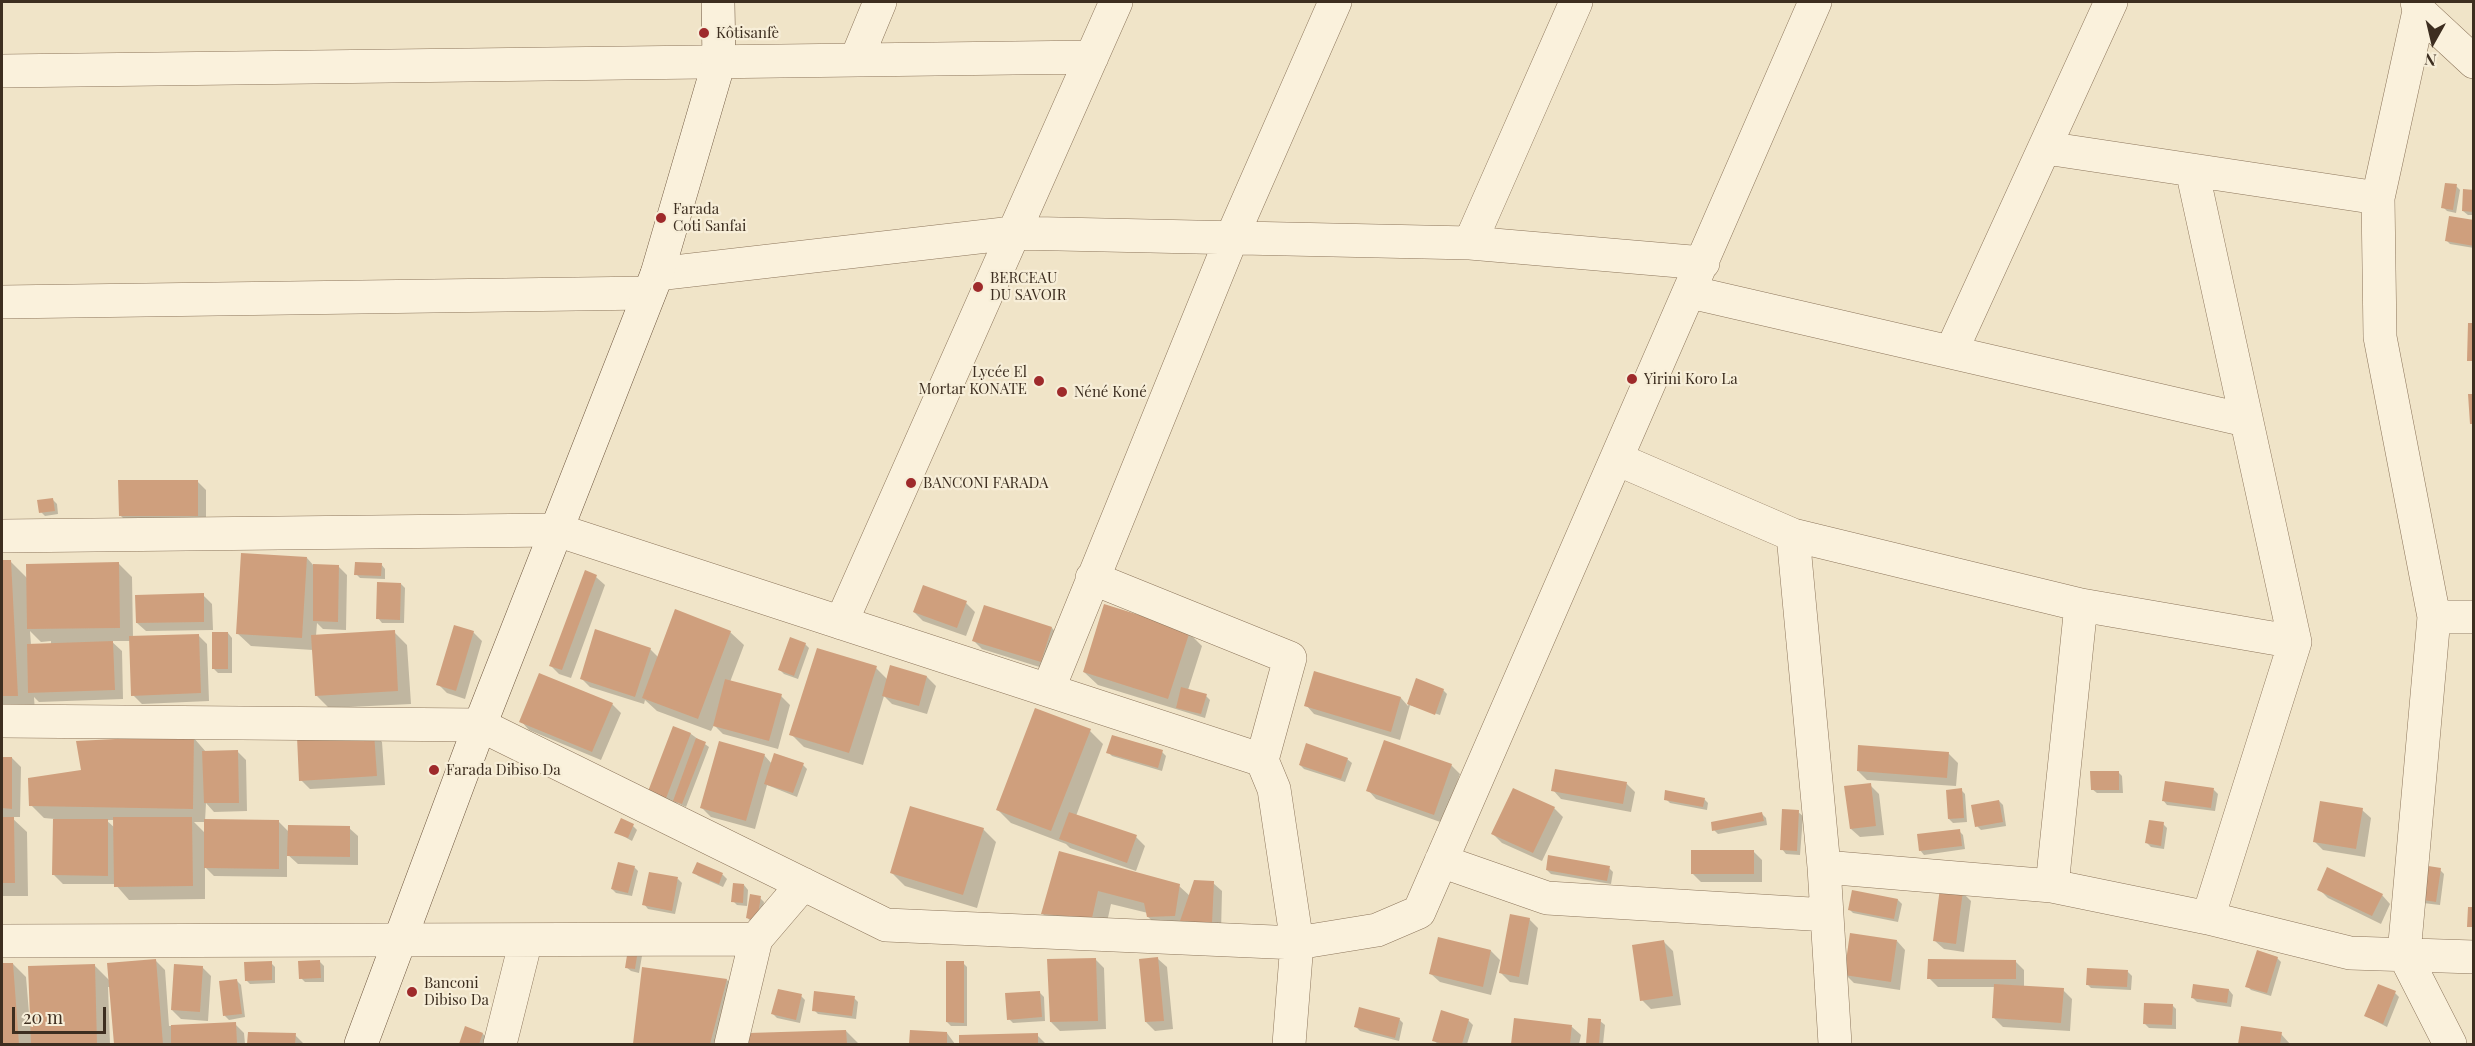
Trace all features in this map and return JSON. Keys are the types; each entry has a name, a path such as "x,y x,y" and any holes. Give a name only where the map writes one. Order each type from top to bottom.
{"street":[{"path":"361,1044 480,725 653,284 718,62 718,2"},
{"path":"856,60 880,2"},
{"path":"841,623 1116,2"},
{"path":"1048,690 1232,237 1335,2"},
{"path":"1470,243 1576,2"},
{"path":"2,721 480,725 886,925 1297,943 1377,930 1419,912 1815,2"},
{"path":"1951,352 2111,2"},
{"path":"2418,6 2474,62"},
{"path":"2418,6 2378,198 2380,337 2434,617 2404,954 2450,1044"},
{"path":"2,71 1092,57"},
{"path":"2046,148 2378,198"},
{"path":"2192,170 2295,642 2208,918"},
{"path":"2,302 653,284 1013,233 1470,243 1703,262"},
{"path":"1690,292 2245,420"},
{"path":"1617,459 1793,535 2081,605 2295,642"},
{"path":"2,536 557,530 1262,760"},
{"path":"1793,535 1824,867 1835,1044"},
{"path":"1092,578 1290,658 1262,760 1274,789 1297,943 1290,1044"},
{"path":"2052,886 2081,605"},
{"path":"2434,617 2474,617"},
{"path":"1441,861 1547,898 1827,915"},
{"path":"1824,867 2052,886 2208,918 2350,953 2474,957"},
{"path":"731,1044 756,939 803,884"},
{"path":"2,941 756,939"},
{"path":"500,1044 526,940"}],"building":[{"path":"2445,183 2457,184 2453,210 2441,208"},
{"path":"2463,189 2474,190 2474,212 2462,211"},
{"path":"2449,216 2474,220 2474,246 2445,241"},
{"path":"2468,323 2474,323 2474,361 2467,361"},
{"path":"2468,394 2474,394 2474,424 2470,424"},
{"path":"118,480 198,480 198,516 119,516"},
{"path":"53,498 55,511 39,513 37,500"},
{"path":"241,553 307,557 302,638 236,634"},
{"path":"2,560 11,560 18,696 2,696"},
{"path":"119,562 120,628 27,629 26,564"},
{"path":"355,562 382,563 381,576 354,575"},
{"path":"313,564 339,565 338,622 313,621"},
{"path":"585,570 597,575 562,670 549,666"},
{"path":"377,582 401,583 400,620 376,619"},
{"path":"923,585 967,601 957,628 913,612"},
{"path":"204,593 204,622 136,623 135,595"},
{"path":"1104,604 1190,631 1168,699 1083,672"},
{"path":"984,605 1052,627 1041,662 972,641"},
{"path":"675,609 731,631 698,719 642,698"},
{"path":"454,625 474,631 456,691 436,685"},
{"path":"595,629 651,648 635,697 580,679"},
{"path":"395,630 398,691 315,696 311,635"},
{"path":"212,632 228,632 228,669 212,669"},
{"path":"199,634 201,693 131,696 129,636"},
{"path":"790,637 806,643 794,676 778,670"},
{"path":"113,641 115,690 28,693 27,644"},
{"path":"817,648 877,666 849,753 789,735"},
{"path":"890,665 927,676 919,706 882,696"},
{"path":"1314,671 1401,697 1391,732 1304,706"},
{"path":"539,673 613,703 592,752 519,722"},
{"path":"1416,678 1444,689 1435,715 1407,704"},
{"path":"725,679 782,694 769,741 713,726"},
{"path":"1181,687 1207,694 1201,714 1176,708"},
{"path":"1035,708 1091,729 1051,831 996,810"},
{"path":"673,726 691,733 665,801 647,794"},
{"path":"374,732 377,776 299,781 297,737"},
{"path":"194,735 193,809 29,806 28,778 81,770 76,741"},
{"path":"1112,735 1163,750 1158,768 1106,753"},
{"path":"696,738 706,742 682,804 673,801"},
{"path":"1384,740 1452,764 1434,815 1366,791"},
{"path":"719,741 765,754 746,821 700,808"},
{"path":"1306,743 1348,758 1341,779 1299,765"},
{"path":"1858,745 1949,752 1947,778 1857,771"},
{"path":"238,750 239,803 204,803 202,751"},
{"path":"774,753 804,763 793,793 764,784"},
{"path":"2,757 12,757 12,809 2,808"},
{"path":"1555,769 1627,782 1623,804 1551,791"},
{"path":"2090,771 2119,771 2119,790 2091,790"},
{"path":"2165,781 2214,788 2211,808 2162,801"},
{"path":"1871,783 1876,826 1850,829 1844,786"},
{"path":"1513,788 1555,807 1533,853 1491,834"},
{"path":"1962,788 1964,818 1948,819 1946,790"},
{"path":"1665,790 1705,798 1703,807 1664,800"},
{"path":"1999,800 2003,822 1975,827 1971,805"},
{"path":"2320,801 2363,808 2356,849 2313,842"},
{"path":"910,806 984,828 963,895 890,873"},
{"path":"1782,809 1799,810 1797,851 1780,850"},
{"path":"1069,812 1137,835 1127,863 1059,839"},
{"path":"1762,812 1764,821 1712,831 1711,822"},
{"path":"2,817 14,817 15,883 2,883"},
{"path":"113,817 192,817 193,886 114,887"},
{"path":"621,818 634,824 628,838 614,833"},
{"path":"53,819 108,819 108,876 52,875"},
{"path":"204,819 279,820 279,869 204,868"},
{"path":"2149,820 2164,822 2161,846 2145,843"},
{"path":"288,825 350,826 350,857 287,856"},
{"path":"1960,829 1962,846 1919,851 1917,834"},
{"path":"1691,850 1754,850 1754,874 1691,874"},
{"path":"1059,851 1180,884 1175,916 1147,917 1144,903 1098,891 1092,918 1041,914"},
{"path":"1548,855 1610,866 1607,881 1546,870"},
{"path":"618,862 635,866 628,893 611,889"},
{"path":"697,862 723,873 719,884 692,873"},
{"path":"2422,865 2441,868 2436,902 2417,899"},
{"path":"2327,867 2383,894 2372,916 2317,890"},
{"path":"649,872 678,877 672,911 642,905"},
{"path":"1194,880 1214,881 1212,924 1180,921"},
{"path":"733,883 744,884 743,903 731,902"},
{"path":"1940,888 1963,891 1956,944 1933,941"},
{"path":"1852,890 1898,899 1894,919 1848,910"},
{"path":"750,894 761,896 757,921 746,918"},
{"path":"2468,907 2474,907 2474,927 2467,927"},
{"path":"1510,914 1530,918 1519,977 1499,973"},
{"path":"1850,933 1897,940 1891,982 1844,975"},
{"path":"1438,937 1491,950 1483,987 1429,974"},
{"path":"1664,940 1673,996 1640,1001 1632,945"},
{"path":"628,949 638,950 635,969 625,968"},
{"path":"2257,950 2278,957 2267,993 2245,987"},
{"path":"1158,957 1164,1021 1145,1022 1139,959"},
{"path":"1096,958 1098,1021 1050,1022 1047,959"},
{"path":"156,959 163,1044 114,1044 107,963"},
{"path":"1928,959 2016,960 2016,979 1927,979"},
{"path":"320,960 321,978 299,979 298,961"},
{"path":"272,961 272,980 245,981 244,962"},
{"path":"946,961 964,961 964,1023 946,1022"},
{"path":"2,963 13,963 19,1044 2,1044"},
{"path":"95,964 97,1044 31,1044 28,966"},
{"path":"174,964 203,966 200,1012 171,1010"},
{"path":"642,967 727,979 710,1044 633,1044"},
{"path":"2087,968 2128,970 2127,987 2086,985"},
{"path":"237,979 242,1014 223,1016 219,981"},
{"path":"1994,984 2064,988 2061,1023 1992,1018"},
{"path":"2193,984 2229,989 2227,1003 2191,998"},
{"path":"2378,984 2396,991 2383,1024 2364,1016"},
{"path":"778,989 802,994 796,1020 771,1014"},
{"path":"814,991 855,996 852,1016 812,1011"},
{"path":"1040,991 1042,1017 1007,1020 1005,993"},
{"path":"2144,1003 2173,1004 2172,1025 2143,1024"},
{"path":"1359,1007 1400,1018 1395,1038 1354,1027"},
{"path":"1441,1010 1469,1019 1462,1044 1432,1041"},
{"path":"1514,1018 1572,1025 1570,1044 1511,1044"},
{"path":"1588,1018 1601,1019 1599,1044 1586,1044"},
{"path":"236,1022 237,1044 171,1044 171,1025"},
{"path":"465,1026 483,1033 479,1044 459,1044"},
{"path":"2241,1026 2282,1032 2280,1044 2238,1044"},
{"path":"846,1030 847,1044 749,1044 749,1033"},
{"path":"910,1030 947,1032 947,1044 909,1044"},
{"path":"248,1032 296,1033 295,1044 247,1044"},
{"path":"1038,1033 1038,1044 959,1044 959,1035"}],"place":[{"name":"Kôtisanfè","path":"704,33"},
{"name":"Farada Coti Sanfai","path":"661,218"},
{"name":"BERCEAU DU SAVOIR","path":"978,287"},
{"name":"Yirini Koro La","path":"1632,379"},
{"name":"Lycée El Mortar KONATE","path":"1039,381"},
{"name":"Néné Koné","path":"1062,392"},
{"name":"BANCONI FARADA","path":"911,483"},
{"name":"Farada Dibiso Da","path":"434,770"},
{"name":"Banconi Dibiso Da","path":"412,992"}]}
